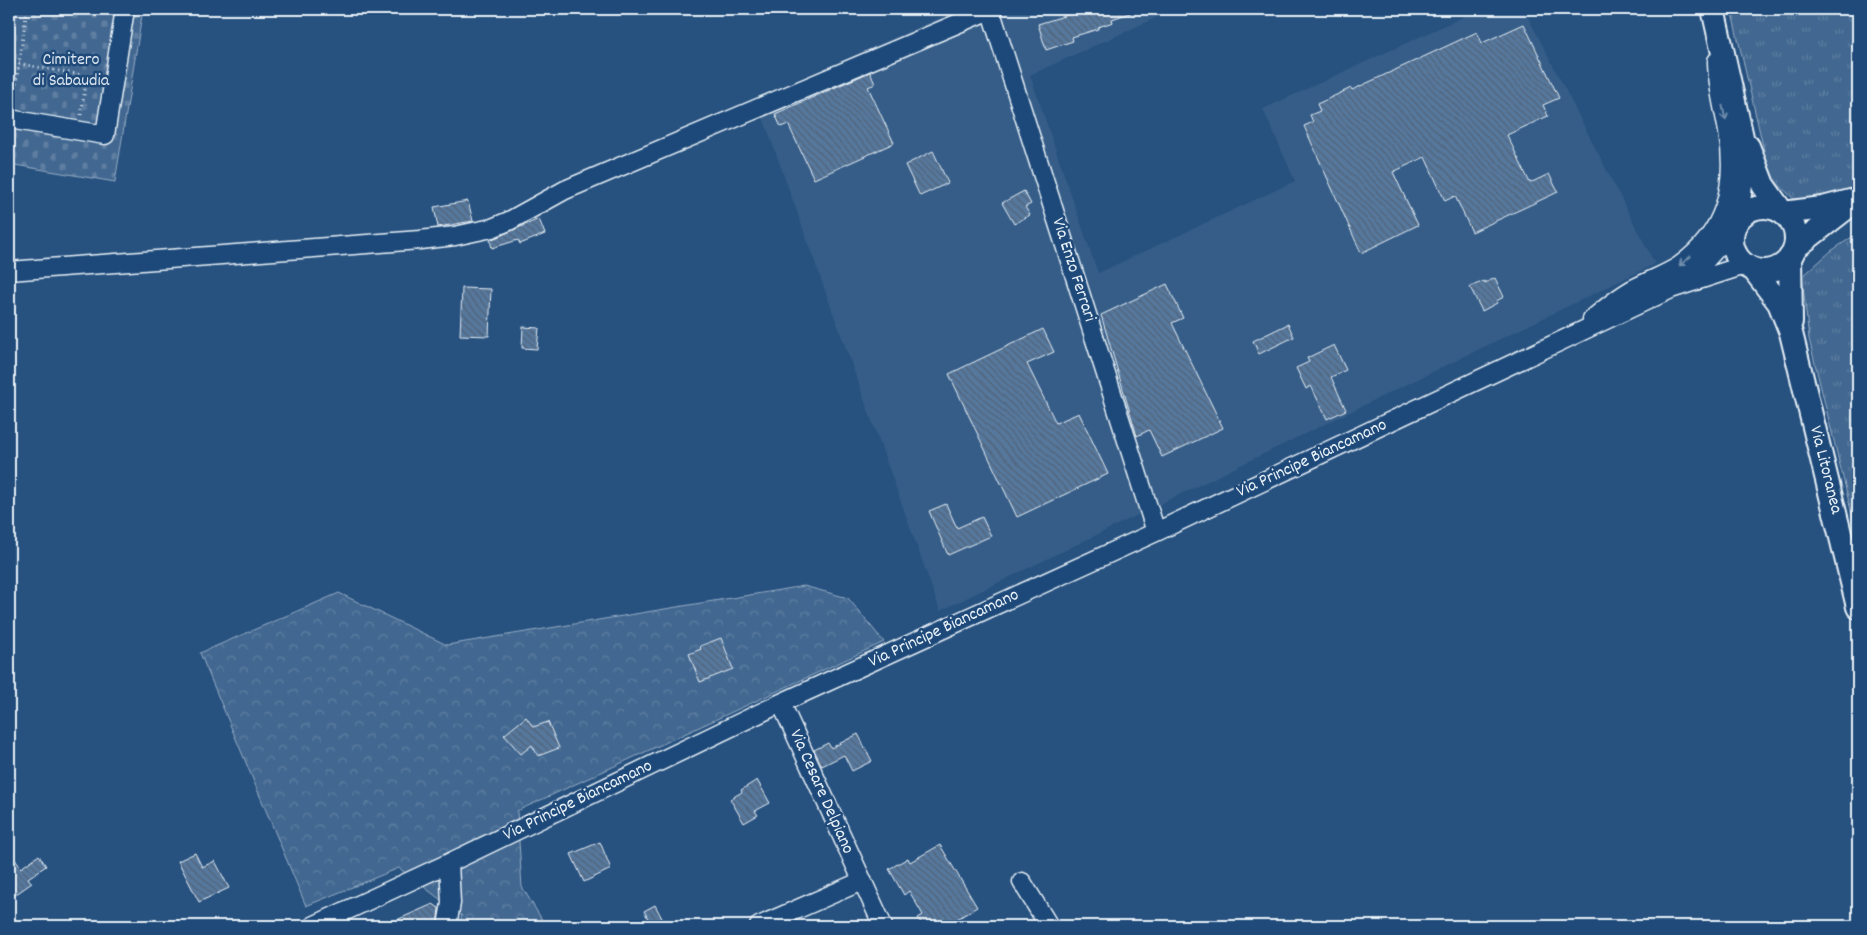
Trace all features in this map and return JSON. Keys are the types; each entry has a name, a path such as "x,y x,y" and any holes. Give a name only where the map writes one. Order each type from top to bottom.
{"main road":[{"path":"1713,9 1741,129 1763,185 1794,228 1796,238 1792,253"},
{"path":"1741,129 1743,167 1732,239 1733,249 1738,258 1750,268 1764,271 1783,265 1792,253 1825,223 1858,199"},
{"path":"1735,225 1744,213 1753,208 1773,208 1783,213 1823,208 1858,199"},
{"name":"Via Litoranea","path":"1791,333 1792,253"},
{"name":"Via Litoranea","path":"1750,268 1779,303 1791,333 1858,607"}],"street":[{"path":"10,119 105,135 125,9"},
{"path":"9,271 420,240 455,236 492,228 574,186 991,9"},
{"name":"Via Enzo Ferrari","path":"991,9 1156,532"},
{"name":"Via Principe Biancamano","path":"1576,334 1620,297 1683,263 1703,244 1719,220 1729,192 1731,166 1728,131 1717,72 1718,30"},
{"name":"Via Principe Biancamano","path":"1671,289 1705,261 1735,225"},
{"name":"Via Principe Biancamano","path":"313,926 449,864 781,703 1156,532 1671,289 1750,268"},
{"name":"Via Cesare Delpiano","path":"781,703 883,926"},
{"path":"447,926 452,903 449,864"},
{"path":"759,926 862,881"},
{"path":"1022,882 1049,926"}],"path":[{"path":"10,119 27,9"},
{"path":"9,62 114,81"},
{"path":"79,131 88,76"}],"shaded area":[{"path":"960,9 1168,9 1169,12 1030,75 1098,273 1295,181 1263,109 1480,9 1524,9 1655,264 940,611 756,98"}],"green space":[{"name":"Cimitero di Sabaudia","path":"9,9 143,9 115,182 9,164"},
{"path":"1731,9 1858,9 1858,228 1849,196 1800,205 1770,176"},
{"path":"1858,233 1858,539 1809,339 1802,277 1831,251"},
{"path":"804,586 848,598 884,642 517,811 522,887 546,926 458,926 462,916 399,868 306,906 200,653 339,593 447,645"}],"building":[{"path":"1087,9 1135,9 1136,11 1112,19 1113,22 1098,27 1098,29 1072,37 1073,41 1046,50 1038,24"},
{"path":"1524,24 1559,98 1543,105 1548,116 1507,135 1530,183 1549,174 1558,192 1472,232 1455,196 1445,201 1425,157 1393,172 1418,225 1361,253 1304,126 1313,122 1310,115 1320,111 1317,104 1351,88 1352,90 1477,32 1482,43"},
{"path":"870,72 875,84 868,87 894,143 814,179 788,124 781,127 775,114"},
{"path":"933,151 948,183 920,196 905,165"},
{"path":"1024,191 1031,204 1025,207 1030,215 1014,224 1002,203"},
{"path":"468,201 473,221 438,227 434,207"},
{"path":"539,219 545,234 520,244 518,240 492,248 490,240"},
{"path":"1495,278 1504,297 1482,311 1470,287"},
{"path":"1167,284 1183,318 1172,323 1223,428 1162,457 1149,430 1137,436 1101,315"},
{"path":"462,288 491,289 489,336 460,335"},
{"path":"1288,324 1294,337 1259,354 1253,341"},
{"path":"523,327 539,328 537,349 522,348"},
{"path":"1043,329 1054,352 1027,364 1056,423 1079,413 1108,474 1017,517 949,374"},
{"path":"1334,345 1346,370 1331,377 1346,410 1327,419 1311,386 1306,389 1296,368 1309,362 1307,358"},
{"path":"946,504 957,528 982,517 991,536 948,555 929,511"},
{"path":"721,638 733,669 700,682 689,654 701,649 700,646"},
{"path":"526,717 533,727 548,722 559,748 538,756 532,745 521,754 504,735"},
{"path":"858,734 872,761 852,771 844,755 822,766 814,750 828,743 831,748"},
{"path":"757,780 770,803 755,811 758,815 744,823 730,799"},
{"path":"600,842 611,869 584,882 571,854"},
{"path":"940,845 977,907 946,926 923,926 918,918 923,915 909,891 904,895 889,869 908,858 910,862"},
{"path":"9,851 21,868 39,855 46,866 28,878 32,883 9,899"},
{"path":"195,853 202,867 215,861 229,888 199,902 178,861"},
{"path":"433,904 439,908 437,926 383,926"},
{"path":"655,905 666,926 652,926 644,911"}]}
